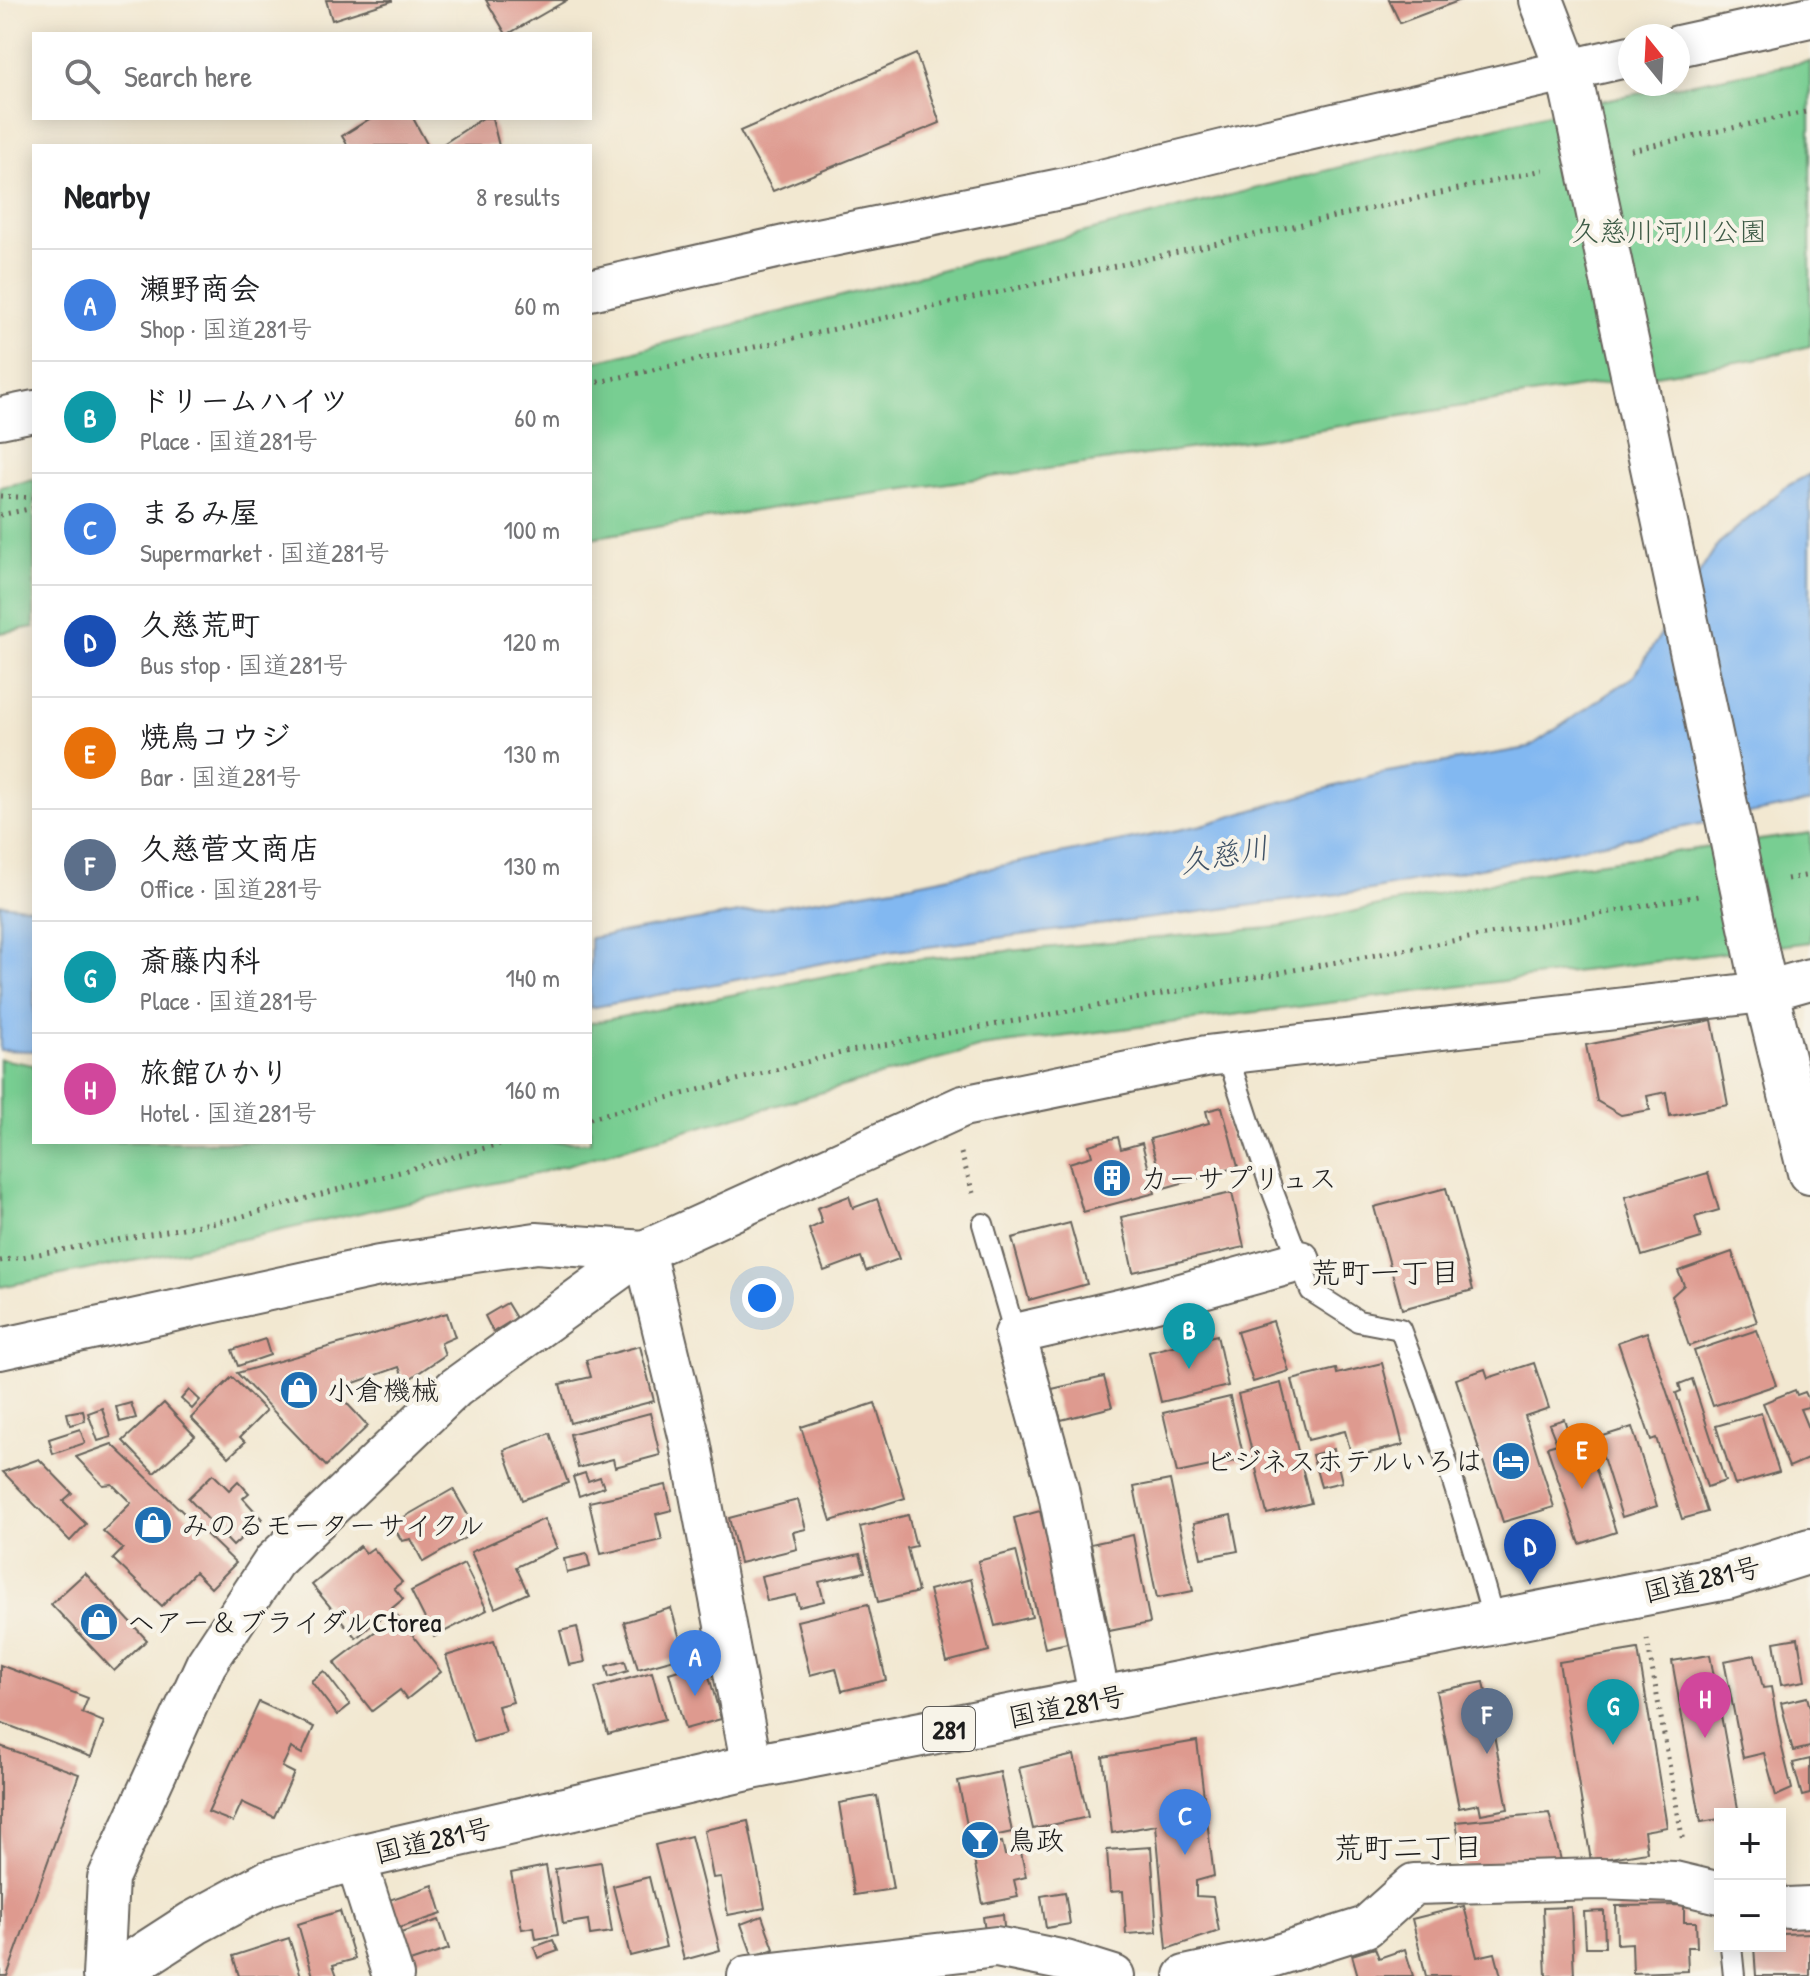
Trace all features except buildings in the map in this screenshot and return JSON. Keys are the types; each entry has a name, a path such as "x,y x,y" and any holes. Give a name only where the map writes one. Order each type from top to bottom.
{"main road":[{"path":"1541,0 1570,81 1762,978 1810,1172"},
{"name":"国道281号","path":"112,1976 194,1923 268,1883 355,1858 752,1767 1727,1577 1810,1551"}],"street":[{"path":"1690,43 1810,17"},
{"path":"592,290 1085,184 1256,142 1570,81 1618,61"},
{"path":"0,418 32,411"},
{"path":"103,1976 108,1878 206,1664 274,1561 455,1388 644,1251 963,1106 1206,1056 1762,978 1810,979"},
{"path":"0,1349 379,1266 536,1243 644,1251"},
{"path":"644,1251 689,1436 752,1767"},
{"path":"1100,1700 1058,1489 1015,1334 1145,1304 1300,1261"},
{"path":"355,1858 393,1976"},
{"path":"1185,1976 1268,1958 1366,1927 1414,1884 1600,1879 1674,1882 1705,1889"},
{"path":"1786,1908 1810,1907"},
{"path":"748,1976 996,1947 1066,1961 1114,1976"}],"lane":[{"path":"1227,1054 1268,1179 1311,1291 1358,1321 1400,1329 1459,1496 1494,1622"},
{"path":"983,1224 1015,1334"},
{"path":"1732,1952 1734,1976"}],"path":[{"path":"1625,152 1810,111"},
{"path":"592,384 1548,169"},
{"path":"0,496 32,498"},
{"path":"0,515 32,508"},
{"path":"1779,881 1810,875"},
{"path":"592,1117 845,1052 1700,895"},
{"path":"949,1113 983,1224"},
{"path":"0,1261 233,1219 499,1144"},
{"path":"1637,1595 1705,1889"}],"green space":[{"name":"久慈川河川公園","path":"1810,61 1810,346 1755,359 1259,439 779,507 592,538 592,362 1007,252 1599,101 1625,96 1690,96 1690,84"},
{"path":"32,480 32,627 0,633 0,487"},
{"path":"1810,833 1810,942 981,1047 535,1174 224,1243 0,1287 0,1059 32,1065 32,1144 592,1144 592,1023 906,960 1280,927 1560,868"}],"water":[{"name":"久慈川","path":"1810,474 1810,802 1370,890 865,955 592,1008 592,938 912,884 1202,825 1376,774 1528,748 1634,676 1718,544 1787,486"},
{"path":"0,904 32,908 32,1051 0,1050"}],"place":[{"name":"カーサプリュス","path":"1112,1178"},
{"name":"ドリームハイツ","path":"1189,1369"},
{"name":"小倉機械","path":"299,1390"},
{"name":"ビジネスホテルいろは","path":"1511,1461"},
{"name":"焼鳥コウジ","path":"1582,1489"},
{"name":"みのるモーターサイクル","path":"153,1525"},
{"name":"久慈荒町","path":"1530,1585"},
{"name":"ヘアー＆ブライダルCtorea","path":"99,1622"},
{"name":"瀬野商会","path":"695,1696"},
{"name":"旅館ひかり","path":"1705,1738"},
{"name":"斎藤内科","path":"1613,1745"},
{"name":"久慈菅文商店","path":"1487,1754"},
{"name":"鳥政","path":"980,1840"},
{"name":"まるみ屋","path":"1185,1855"}],"district":[{"name":"荒町一丁目","path":"1385,1272"},
{"name":"荒町二丁目","path":"1408,1847"}]}
